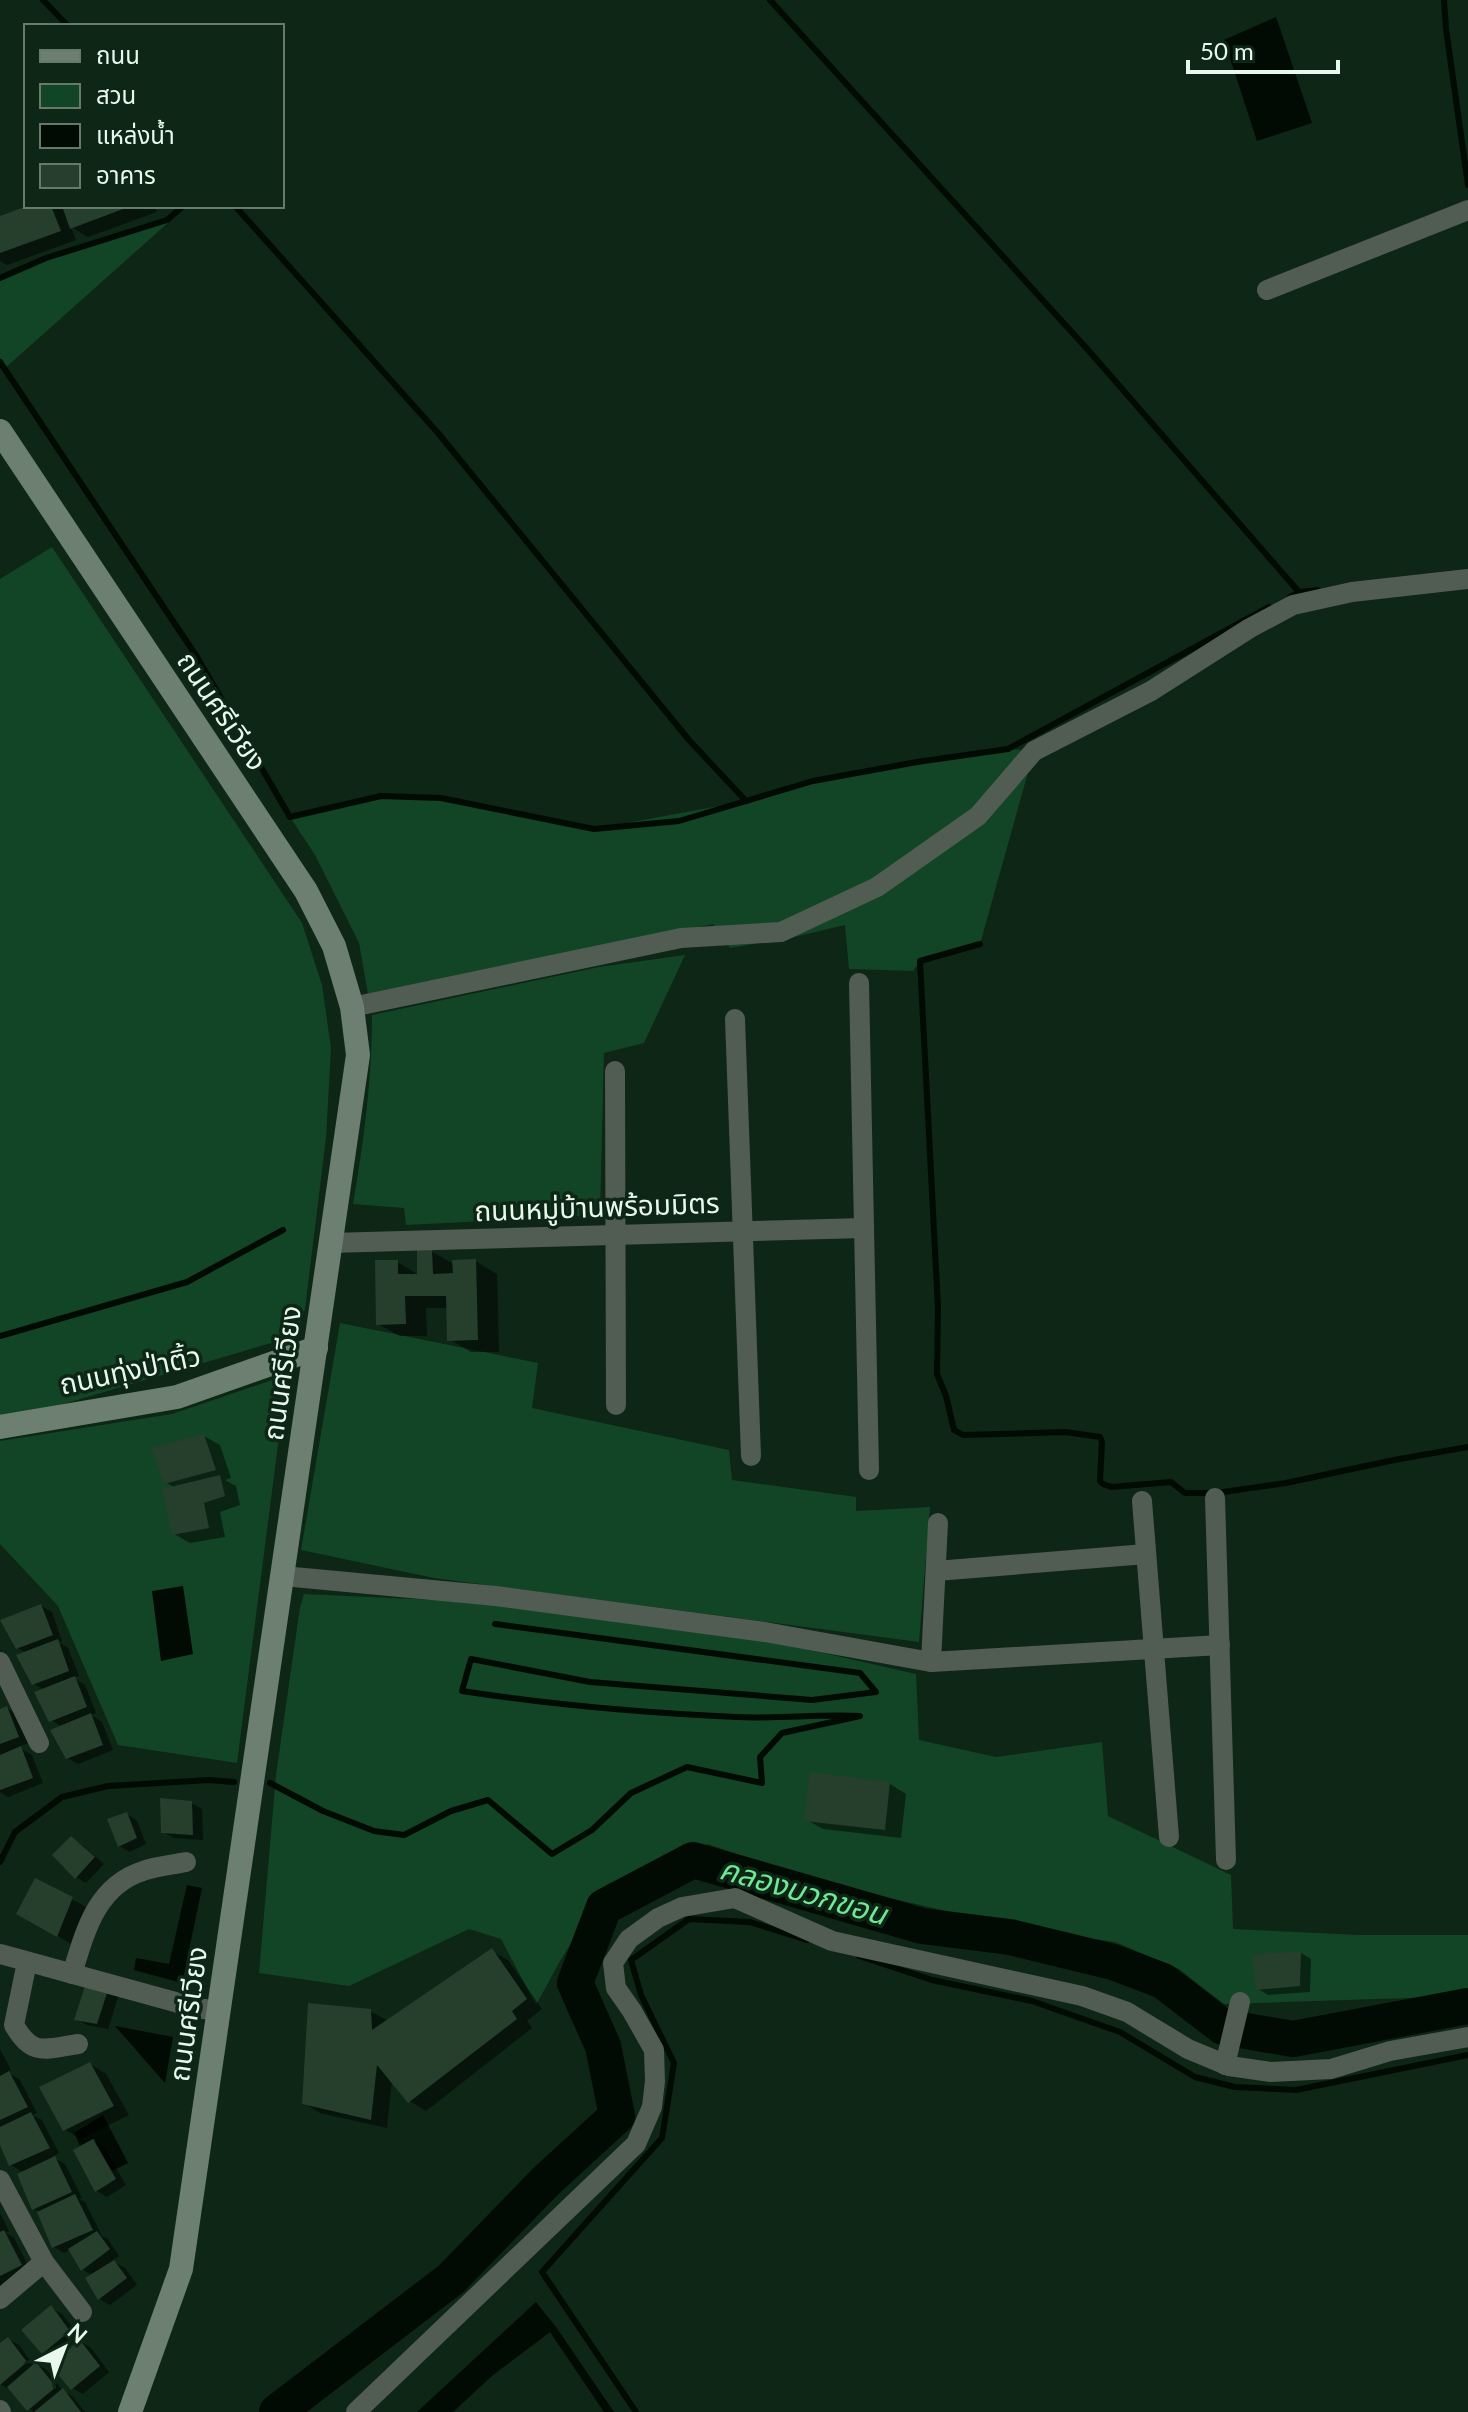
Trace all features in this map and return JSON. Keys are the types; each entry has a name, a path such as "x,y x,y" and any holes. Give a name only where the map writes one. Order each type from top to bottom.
{"main road":[{"name":"ถนนศรีเวียง","path":"0,431 306,891 334,946 352,1007 358,1055 283,1576 198,2007 181,2269 130,2412"},
{"name":"ถนนทุ่งป่าติ้ว","path":"0,1427 177,1397 316,1348"}],"street":[{"path":"1267,290 1468,210"},
{"path":"352,1007 681,938 781,932 877,887 978,816 1034,751 1151,691 1250,628 1293,605 1352,592 1468,579"},
{"path":"859,983 869,1470"},
{"path":"735,1019 751,1456"},
{"path":"615,1071 616,1405"},
{"name":"ถนนหมู่บ้านพร้อมมิตร","path":"330,1243 864,1228"},
{"path":"1215,1498 1226,1860"},
{"path":"1142,1501 1169,1837"},
{"path":"931,1662 938,1523"},
{"path":"936,1571 1146,1554"},
{"path":"283,1576 496,1596 749,1629 931,1662 1220,1645"},
{"path":"0,1662 39,1743"},
{"path":"72,1974 93,1914 103,1897 121,1881 143,1871 186,1862"},
{"path":"356,2412 636,2144 652,2107 654,2050 616,1988 613,1963 629,1939 658,1918 682,1907 735,1898 832,1941 1082,1996 1127,2012 1188,2049 1225,2065 1271,2072 1331,2069 1390,2051 1468,2037"},
{"path":"0,1954 198,2007"},
{"path":"27,1962 14,2025 23,2041 41,2049 78,2044"},
{"path":"1225,2065 1240,2002"},
{"path":"0,2180 44,2262 82,2312"},
{"path":"0,2299 44,2262"}],"green space":[{"path":"169,222 4,369 0,362 0,278 46,258"},
{"path":"52,547 302,923 322,985 331,1048 326,1138 305,1309 295,1336 36,1412 0,1417 0,579"},
{"path":"1008,749 1034,751 980,944 920,961 913,971 849,969 845,925 730,948 713,924 368,994 359,943 315,855 290,817 381,796 441,798 594,829 746,801 813,781"},
{"path":"685,955 644,1043 604,1053 600,1215 406,1225 404,1208 353,1204 367,1110 372,1015 599,967"},
{"path":"340,1323 538,1363 532,1408 729,1450 732,1480 856,1497 856,1511 930,1507 919,1642 434,1578 301,1550"},
{"path":"287,1375 237,1763 118,1745 58,1606 0,1544 0,1441 172,1414"},
{"path":"304,1594 526,1604 709,1627 916,1674 919,1740 996,1757 1102,1742 1108,1816 1231,1875 1233,1929 1358,1935 1468,1935 1468,1996 1224,2004 1179,1969 1115,1942 1029,1930 803,1878 708,1844 608,1884 536,2005 501,1939 469,1929 349,1986 259,1973 276,1775"}],"water":[{"path":"1276,17 1312,123 1257,141 1224,40"},
{"path":"183,1586 193,1654 161,1661 152,1591"},
{"path":"187,1885 202,1888 182,1983 134,1970 136,1958 169,1964"},
{"path":"115,2026 173,2037 165,2083"},
{"path":"103,2115 128,2163 112,2171 94,2139 80,2146 74,2133"},
{"path":"536,2302 614,2412 604,2412 550,2332 493,2375 453,2412 417,2412"}],"building":[{"path":"24,207 52,208 61,231 0,253 0,216"},
{"path":"63,208 126,208 70,229"},
{"path":"417,1249 432,1249 433,1274 453,1273 452,1260 476,1259 478,1340 447,1341 446,1296 405,1296 406,1324 376,1325 375,1260 398,1260 398,1274 417,1274"},
{"path":"204,1434 216,1470 164,1484 151,1448"},
{"path":"220,1475 225,1496 204,1503 209,1528 172,1535 162,1489"},
{"path":"41,1604 53,1635 16,1649 0,1620"},
{"path":"58,1639 69,1671 32,1685 16,1655"},
{"path":"75,1676 87,1707 49,1722 34,1692"},
{"path":"7,1706 19,1737 0,1744 0,1709"},
{"path":"91,1713 103,1745 66,1759 50,1730"},
{"path":"21,1746 33,1778 0,1790 0,1755"},
{"path":"810,1772 890,1782 885,1830 804,1821"},
{"path":"160,1798 192,1801 193,1835 161,1833"},
{"path":"127,1812 137,1838 118,1847 107,1819"},
{"path":"71,1836 95,1857 75,1879 52,1855"},
{"path":"35,1878 73,1897 57,1937 16,1914"},
{"path":"492,1948 527,1999 512,2011 517,2019 408,2103 377,2065 371,2120 302,2104 308,2003 371,2009 372,2030"},
{"path":"1301,1951 1300,1986 1256,1990 1252,1955"},
{"path":"86,1983 108,1990 97,2024 74,2020"},
{"path":"90,2062 114,2106 63,2131 39,2087"},
{"path":"9,2071 28,2107 0,2120 0,2076"},
{"path":"31,2112 50,2148 9,2166 0,2145 0,2127"},
{"path":"93,2139 116,2179 95,2192 73,2150"},
{"path":"55,2156 72,2192 32,2210 17,2174"},
{"path":"75,2194 93,2230 52,2248 37,2212"},
{"path":"4,2230 22,2265 0,2276 0,2232"},
{"path":"97,2231 110,2249 81,2271 68,2249"},
{"path":"114,2260 127,2278 98,2300 85,2278"},
{"path":"51,2305 70,2331 42,2354 21,2330"},
{"path":"8,2337 27,2362 0,2385 0,2343"},
{"path":"80,2340 100,2366 71,2390 50,2365"},
{"path":"36,2362 56,2387 27,2411 7,2387"},
{"path":"63,2388 81,2412 34,2412"}],"waterway":[{"path":"43,0 66,24"},
{"path":"770,0 1089,351 1299,592"},
{"path":"1444,0 1468,185"},
{"path":"0,278 46,258 167,220 181,208"},
{"path":"237,208 438,433 689,740 746,801"},
{"path":"0,362 197,657 290,817 381,796 441,798 594,829 679,821 813,781 1008,749 1269,607"},
{"path":"1290,597 1299,592 1318,590"},
{"path":"980,944 920,961 938,1308 937,1374 954,1430 963,1435 1065,1432 1100,1437 1100,1481 1103,1484 1111,1487 1171,1482 1185,1493 1216,1493 1286,1483 1468,1447"},
{"path":"0,1336 187,1282 283,1230"},
{"path":"270,1783 323,1811 374,1831 404,1835 451,1811 488,1800 552,1854 592,1830 631,1793 687,1767 762,1783 760,1757 782,1733 860,1716 752,1717 668,1713 462,1691 471,1659 590,1682 812,1700 876,1692 860,1673 495,1624"},
{"path":"0,1862 15,1832 62,1797 108,1786 209,1780 234,1782"},
{"name":"คลองบวกขอน","path":"277,2412 451,2279 546,2181 617,2116 603,2046 575,1983 604,1907 693,1860 922,1926 1010,1937 1113,1962 1163,1981 1223,2027 1293,2039 1468,2006"},
{"path":"636,2412 542,2272 662,2138 674,2063 641,1995 631,1960 689,1919 750,1922 807,1940"},
{"path":"859,1956 932,1980 1032,2001 1120,2032 1195,2077 1235,2087 1296,2090 1468,2055"}]}
